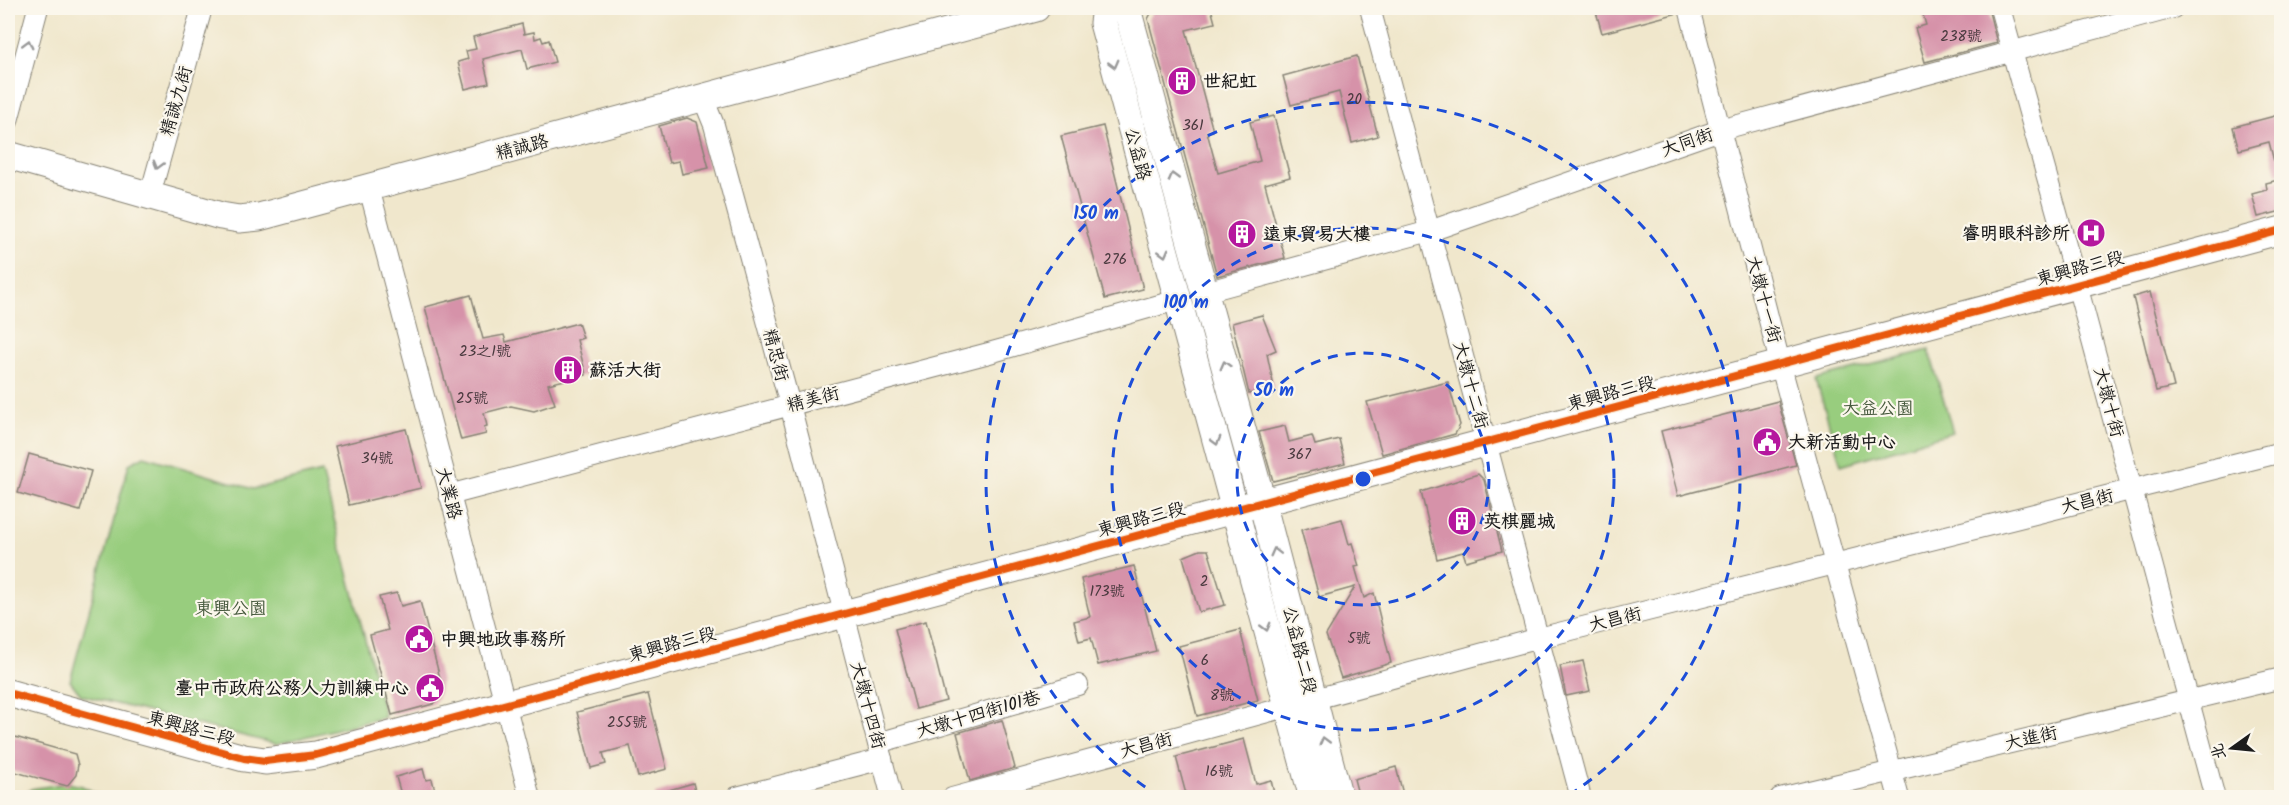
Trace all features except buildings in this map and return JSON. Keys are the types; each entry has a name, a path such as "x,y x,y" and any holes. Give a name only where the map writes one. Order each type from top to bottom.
{"street":[{"path":"8,121 38,8"},
{"name":"精誠九街","path":"150,195 202,8"},
{"name":"精誠路","path":"8,155 221,216 239,219 259,218 1036,8"},
{"name":"公益路","path":"1105,8 1103,23 1234,510"},
{"name":"公益路","path":"1124,8 1130,16 1262,502"},
{"name":"大墩十二街","path":"1370,8 1581,798"},
{"name":"大墩十一街","path":"1689,8 1780,363 1899,798"},
{"name":"大墩十街","path":"2000,8 2215,798"},
{"name":"大同街","path":"1205,292 1430,231 1720,130 2173,8"},
{"name":"精忠街","path":"703,98 714,125 790,405 843,613"},
{"name":"大業路","path":"369,188 530,798"},
{"name":"東興路三段","path":"8,693 244,758 265,761 316,755 2282,230"},
{"path":"1177,300 1205,292"},
{"name":"精美街","path":"449,495 989,353 1177,300"},
{"name":"大昌街","path":"952,798 1539,638 2282,452"},
{"name":"公益路二段","path":"1262,502 1300,703 1313,798"},
{"name":"公益路二段","path":"1234,510 1300,703 1339,798"},
{"name":"大墩十四街","path":"843,613 891,798"},
{"name":"大進街","path":"1780,798 2282,678"},
{"name":"大墩十四街101巷","path":"738,797 1078,686"}],"green space":[{"name":"大益公園","path":"1929,350 1953,432 1841,465 1816,379"},
{"name":"東興公園","path":"144,456 253,489 322,472 385,717 276,744 81,695 70,681 129,464"},
{"path":"67,783 82,786 103,797 22,798 31,789"}],"cycle path":[{"path":"8,693 244,758 265,761 316,755 2282,230"}],"place":[{"name":"世紀虹","path":"1182,81"},
{"name":"睿明眼科診所","path":"2091,233"},
{"name":"遠東貿易大樓","path":"1242,234"},
{"name":"蘇活大街","path":"568,370"},
{"name":"大新活動中心","path":"1767,442"},
{"name":"英棋麗城","path":"1462,521"},
{"name":"中興地政事務所","path":"419,639"},
{"name":"臺中市政府公務人力訓練中心","path":"430,688"}]}
